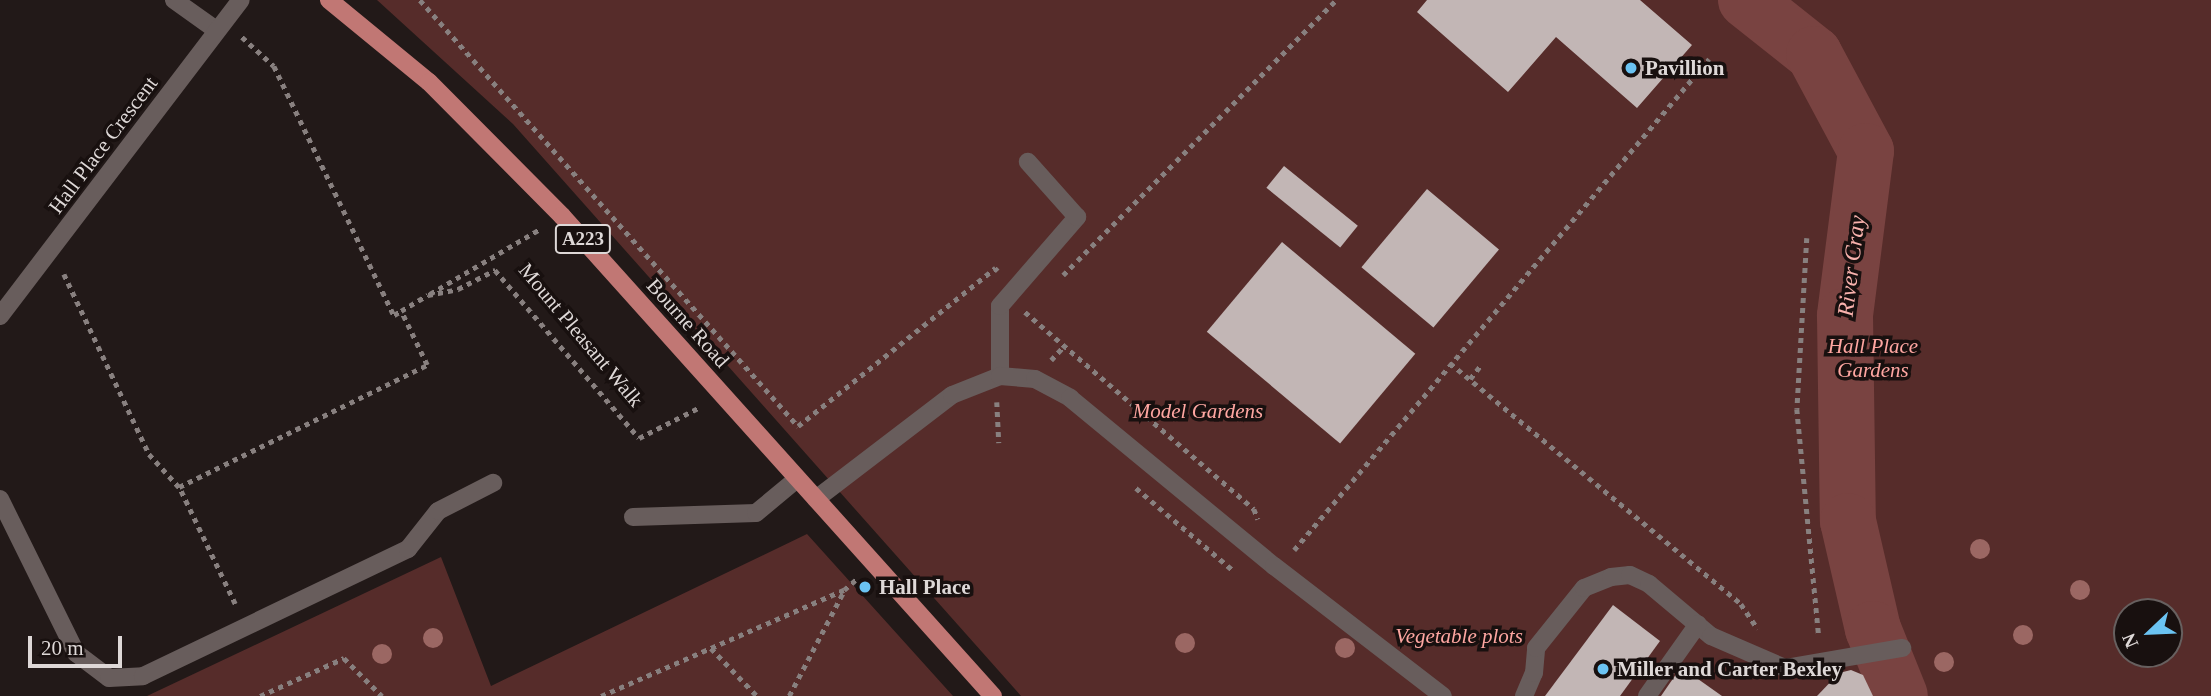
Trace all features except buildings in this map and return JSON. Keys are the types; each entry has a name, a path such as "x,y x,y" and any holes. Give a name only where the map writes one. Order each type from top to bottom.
{"main road":[{"name":"Bourne Road","path":"329,0 429,82 562,216 993,696"}],"street":[{"path":"174,0 220,25"},
{"name":"Hall Place Crescent","path":"0,316 53,250 241,0"},
{"path":"1000,376 1000,306 1077,217 1028,162"},
{"path":"816,499 952,395 1000,376 1035,379 1070,398 1274,566 1443,696"},
{"path":"633,517 756,513 797,479"},
{"path":"0,499 76,653 109,678 143,676 247,629 408,549 438,511 493,483"},
{"path":"1524,696 1534,673 1536,648 1584,589 1611,577 1630,575 1649,584 1711,636 1785,668 1856,658 1902,648"},
{"path":"1647,696 1698,624"}],"path":[{"path":"420,0 798,426 995,268"},
{"path":"1052,286 1336,0"},
{"path":"179,487 427,365 401,311 394,315 274,66 220,25"},
{"path":"1291,553 1709,59"},
{"path":"428,296 562,216"},
{"path":"1807,238 1797,409 1820,641"},
{"path":"53,250 149,454 179,487 247,629"},
{"name":"Mount Pleasant Walk","path":"401,311 428,296 458,289 495,270 639,438 722,395"},
{"path":"1025,313 1034,304"},
{"path":"1015,315 1021,309 1254,509 1261,527"},
{"path":"1047,365 1064,346"},
{"path":"1450,363 1741,604 1785,668"},
{"path":"1469,379 1480,366"},
{"path":"999,443 996,397 1008,398"},
{"path":"1132,485 1234,571"},
{"path":"1282,548 1301,559"},
{"path":"601,696 844,590 876,565"},
{"path":"789,696 844,590"},
{"path":"711,648 757,696"},
{"path":"260,696 344,658 382,696"}],"green space":[{"name":"Hall Place Gardens","path":"377,0 2211,0 2211,696 1021,696 513,124"},
{"path":"807,534 953,696 147,696 441,557 491,686"}],"waterway":[{"name":"River Cray","path":"1746,0 1814,54 1866,151 1845,316 1848,521 1873,629 1900,696"}],"place":[{"name":"Pavillion","path":"1631,68"},
{"name":"Hall Place","path":"865,587"},
{"name":"Miller and Carter Bexley","path":"1603,669"}],"park label":[{"name":"Model Gardens","path":"1198,411"},
{"name":"Vegetable plots","path":"1459,636"}]}
